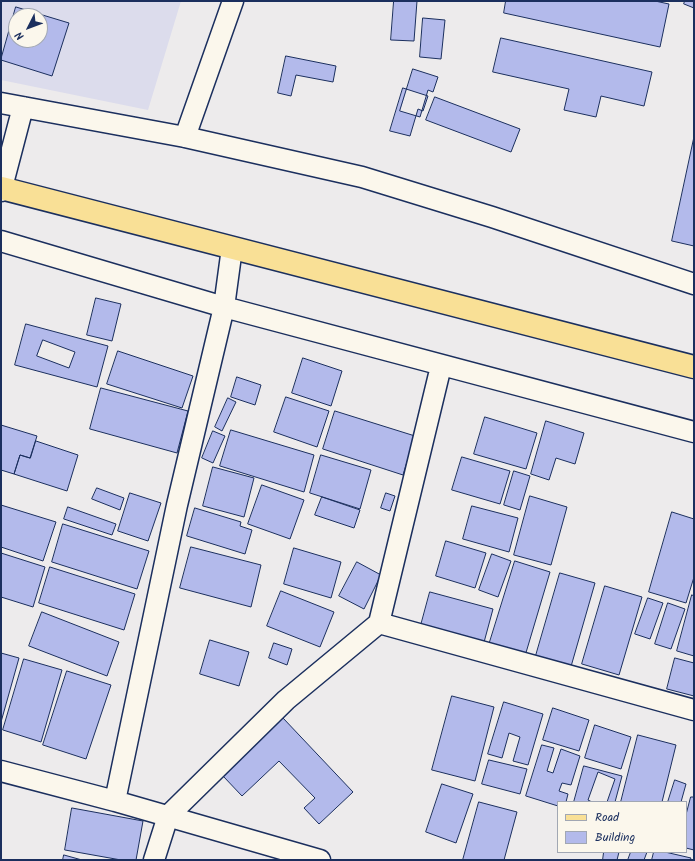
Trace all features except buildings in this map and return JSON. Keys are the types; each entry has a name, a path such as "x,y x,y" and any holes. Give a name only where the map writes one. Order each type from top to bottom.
{"main road":[{"path":"1,189 694,367"}],"street":[{"path":"185,138 233,1"},
{"path":"1,103 185,138 362,177 492,217 694,284"},
{"path":"1,189 23,107"},
{"path":"1,241 224,307 441,366 694,432"},
{"path":"115,801 177,505 224,307 232,248"},
{"path":"154,860 168,816 286,700 379,623 441,366"},
{"path":"379,623 694,710"},
{"path":"1,771 115,801 320,860"}],"shaded area":[{"path":"1,1 181,1 148,110 1,80"}]}
